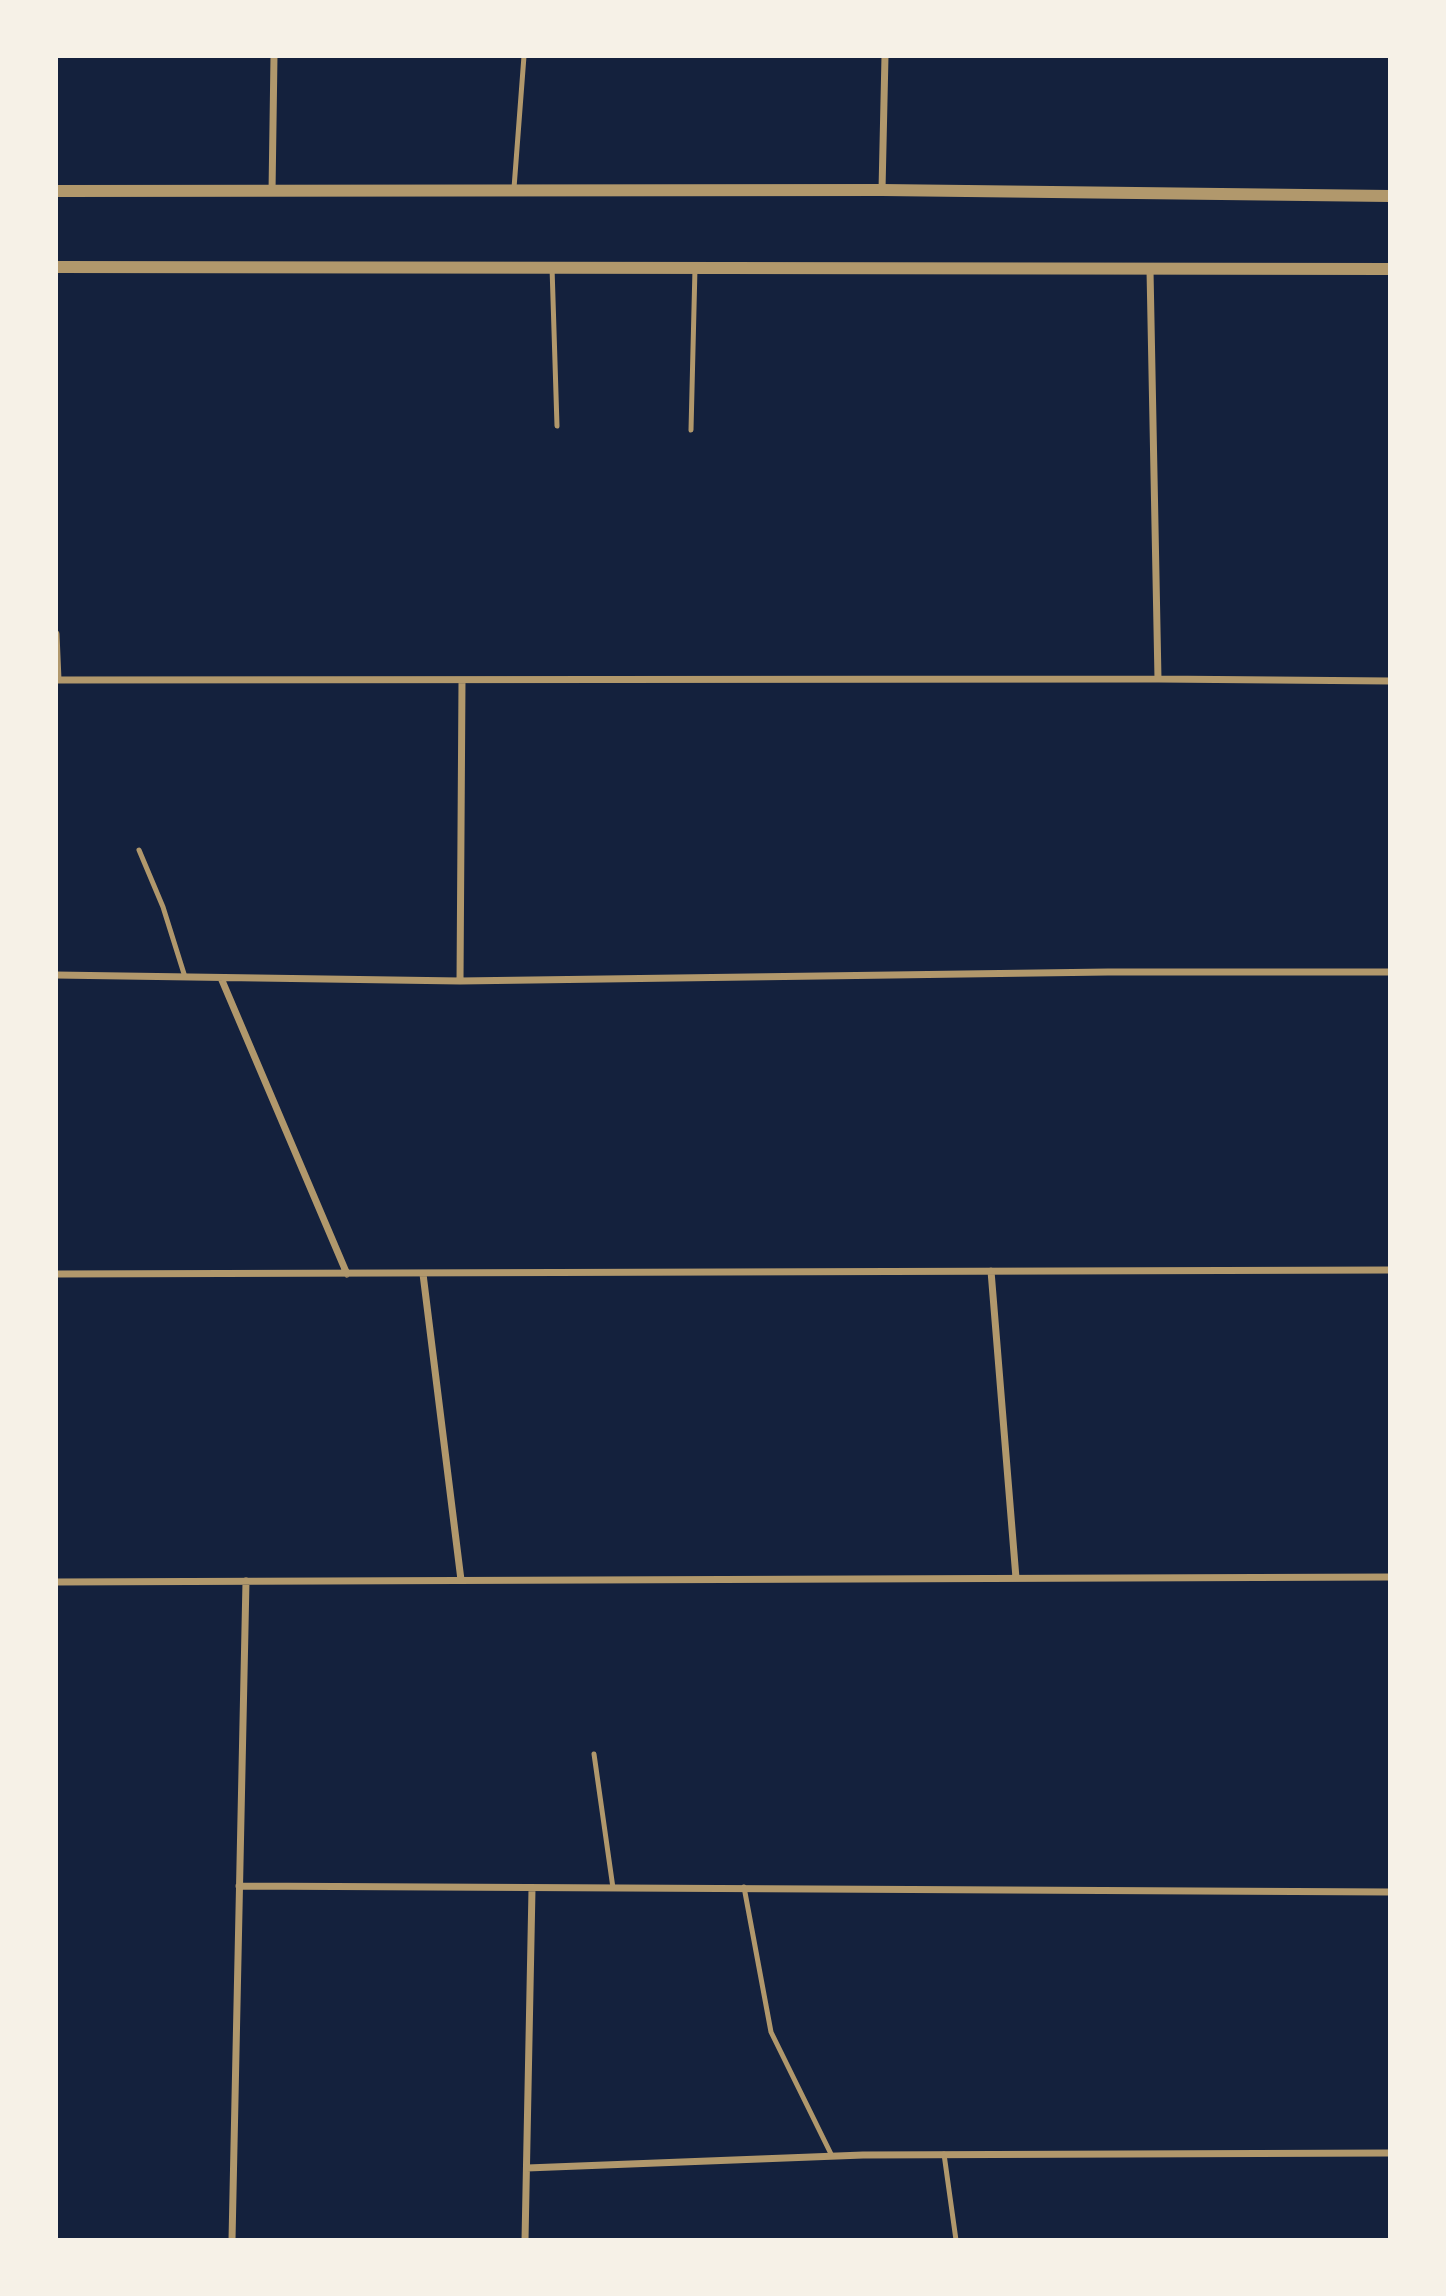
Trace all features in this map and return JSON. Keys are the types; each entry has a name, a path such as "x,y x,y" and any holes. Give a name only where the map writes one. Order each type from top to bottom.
{"street":[{"path":"272,192 274,56"},
{"path":"881,190 885,56"},
{"path":"56,191 881,190 1390,196"},
{"path":"56,267 1390,269"},
{"path":"1150,270 1158,679"},
{"path":"56,634 57,680 1390,681"},
{"path":"460,981 462,681"},
{"path":"56,975 460,981 1108,972 1390,972"},
{"path":"221,978 347,1274"},
{"path":"56,1274 1390,1269"},
{"path":"991,1271 1016,1578"},
{"path":"423,1274 461,1580"},
{"path":"56,1582 1390,1577"},
{"path":"232,2240 246,1581"},
{"path":"239,1886 1390,1892"},
{"path":"525,2240 532,1889"},
{"path":"527,2168 944,2154 1390,2153"}],"lane":[{"path":"514,191 524,56"},
{"path":"552,267 557,426"},
{"path":"691,430 695,267"},
{"path":"139,850 163,907 186,977"},
{"path":"594,1754 613,1888"},
{"path":"744,1887 771,2032 832,2156"},
{"path":"944,2154 956,2240"}]}
